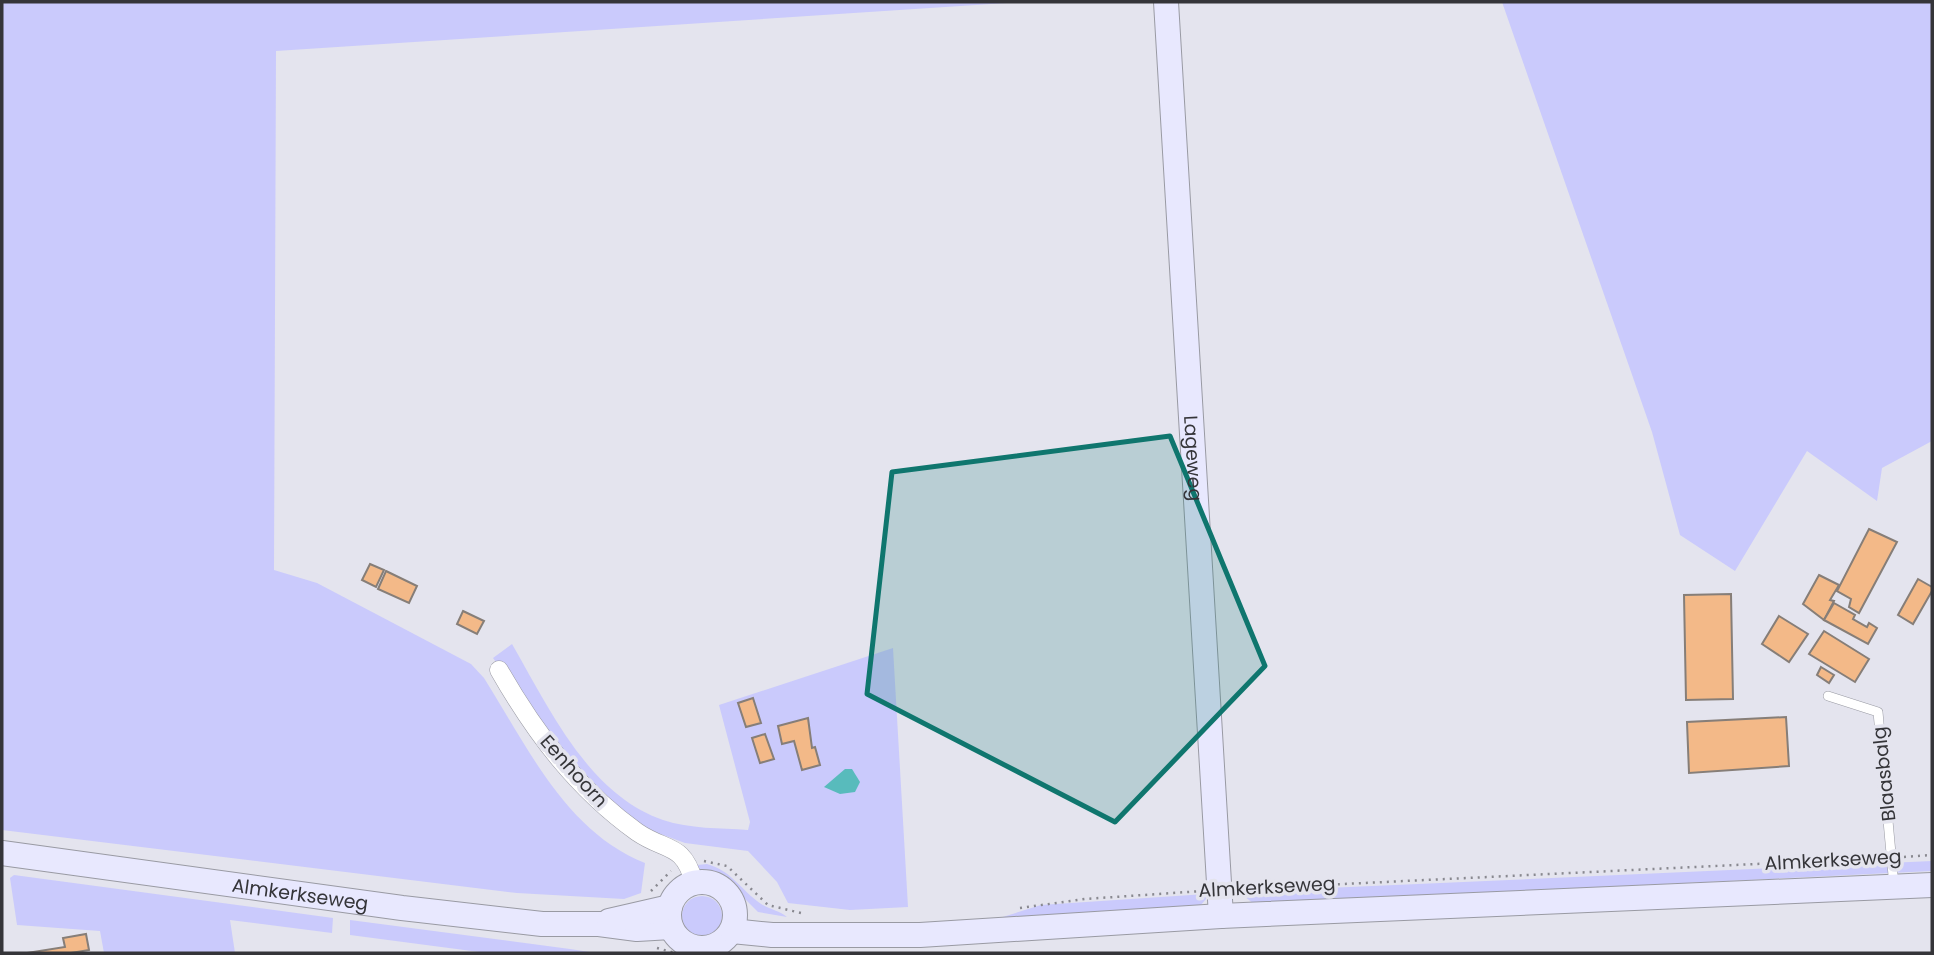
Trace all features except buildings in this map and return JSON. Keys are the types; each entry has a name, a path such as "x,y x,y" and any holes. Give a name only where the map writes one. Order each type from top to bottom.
{"street":[{"name":"Lageweg","path":"1166,2 1222,916"},
{"name":"Eenhoorn","path":"499,670 526,717 591,795 643,836 675,850 691,872"},
{"name":"Almkerkseweg","path":"2,853 402,908 542,924 599,924 670,917"},
{"path":"691,872 717,885 733,901 716,941 677,938 670,917 678,891 691,872"},
{"name":"Almkerkseweg","path":"716,941 756,916 920,935 1222,916 1932,885"}],"lane":[{"name":"Blaasbalg","path":"1828,696 1878,712 1895,887"}],"path":[{"name":"Almkerkseweg","path":"1009,909 1085,899 1220,890 1932,855"},
{"path":"646,896 674,869 691,872 707,860 727,866 768,905 809,924"}],"highlighted area":[{"path":"1170,436 1265,666 1115,822 867,694 892,472"}],"shaded area":[{"path":"2,2 1022,2 276,51 274,570 317,583 471,664 484,678 533,758 571,809 593,831 617,849 645,863 641,893 624,899 517,893 2,830"},
{"path":"1502,2 1932,2 1932,441 1882,468 1877,501 1807,451 1735,571 1680,535 1652,432"},
{"path":"512,644 573,746 613,791 636,808 673,823 748,830 750,822 719,705 893,648 908,907 850,910 788,903 777,882 748,851 685,843 636,825 579,775 493,658"},
{"path":"845,769 852,769 860,782 855,792 840,794 824,787"},
{"path":"1932,861 1932,871 1254,904 1239,892"},
{"path":"707,864 729,875 761,904 787,917 758,912 729,883 699,874 697,865"},
{"path":"14,875 333,918 332,933 230,920 235,953 104,953 100,931 17,925 10,878"},
{"path":"1206,894 1206,899 1200,906 987,922 1041,905"},
{"path":"702,896 716,902 722,916 716,930 702,936 688,930 682,916 688,902"},
{"path":"350,920 596,953 487,953 350,935"}]}
